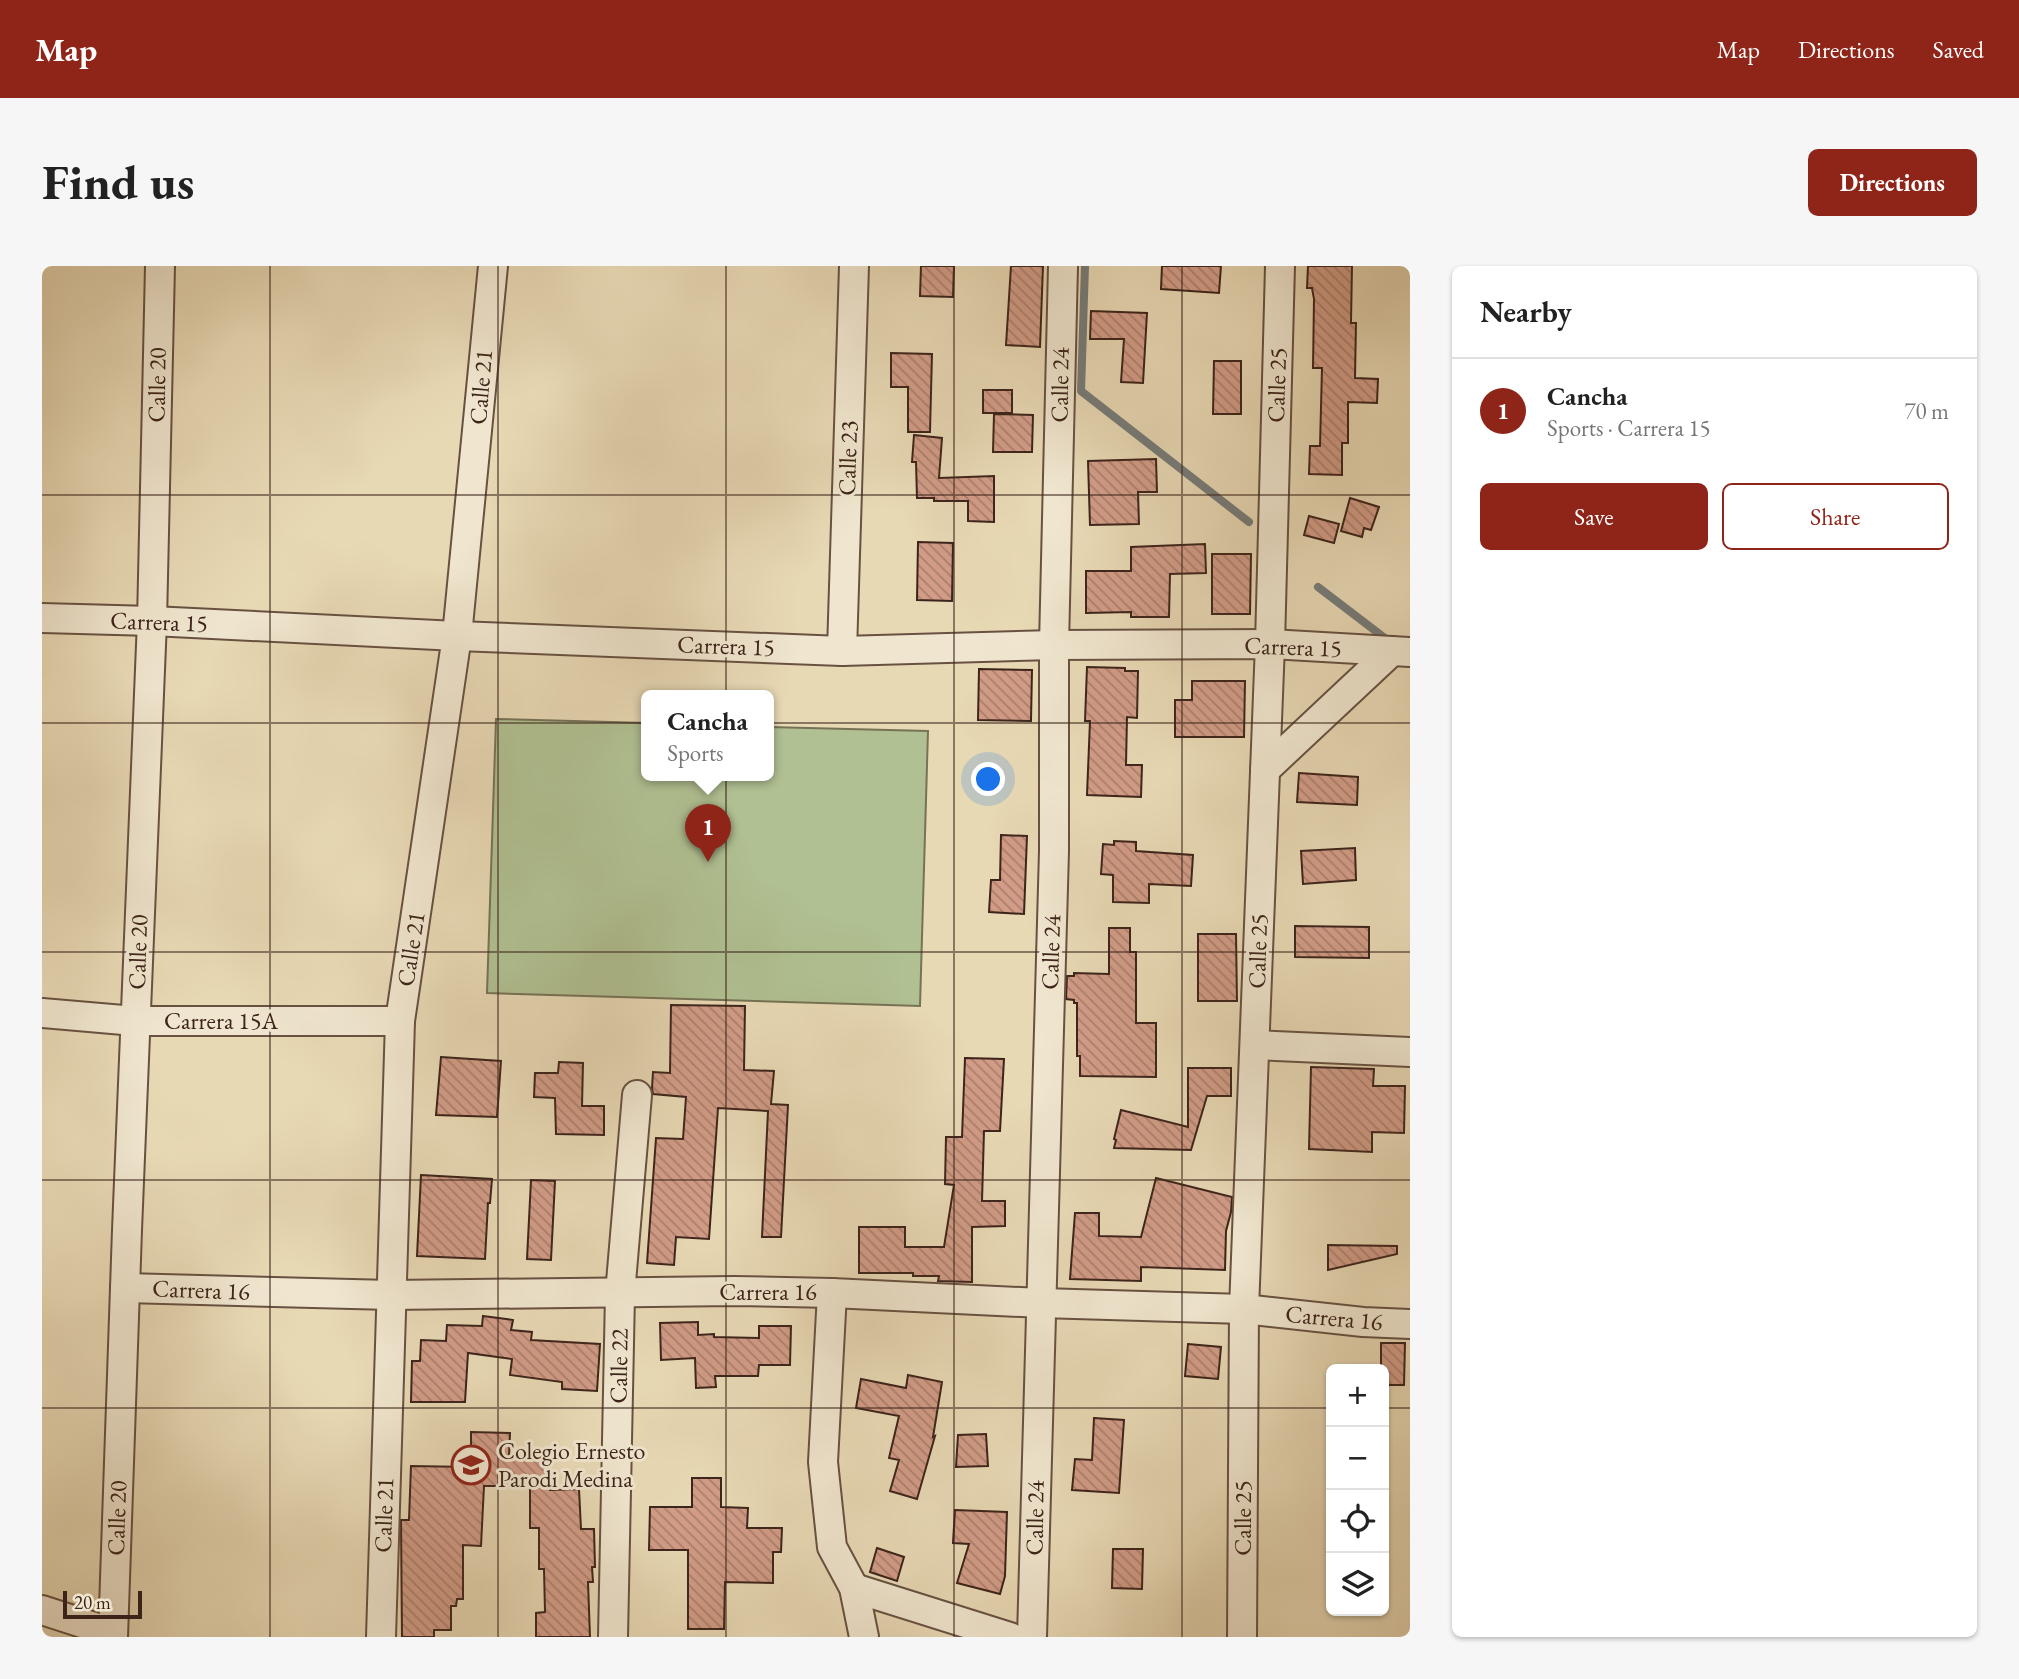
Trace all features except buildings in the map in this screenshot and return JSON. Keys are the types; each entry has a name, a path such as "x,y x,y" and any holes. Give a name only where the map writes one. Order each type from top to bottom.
{"street":[{"name":"Calle 20","path":"113,1635 152,621 160,266"},
{"name":"Calle 21","path":"381,1637 400,1021 457,636 493,266"},
{"name":"Calle 23","path":"842,651 854,266"},
{"name":"Calle 24","path":"1032,1637 1054,851 1054,645 1063,266"},
{"name":"Calle 25","path":"1242,1637 1244,1309 1270,644 1280,266"},
{"name":"Carrera 15","path":"42,618 842,651 1054,645 1270,644 1401,652"},
{"path":"1265,770 1401,652"},
{"name":"Carrera 15A","path":"42,1013 135,1021 400,1021"},
{"path":"1255,1045 1410,1052"},
{"name":"Calle 22","path":"613,1637 620,1294 637,1095"},
{"name":"Carrera 16","path":"125,1288 391,1295 734,1291 832,1293 1041,1304 1244,1309 1363,1322 1410,1324"},
{"path":"832,1293 823,1462 832,1547 854,1588 864,1637"},
{"path":"854,1588 1010,1637"},
{"path":"42,1610 113,1635"}],"green space":[{"path":"496,719 641,723 641,781 774,781 774,727 928,731 920,1006 487,993"}],"waterway":[{"path":"1085,266 1081,391 1249,522"},
{"path":"1318,587 1390,642"}],"place":[{"name":"Cancha","path":"708,862"},
{"name":"Colegio Ernesto Parodi Medina","path":"471,1465"}]}
